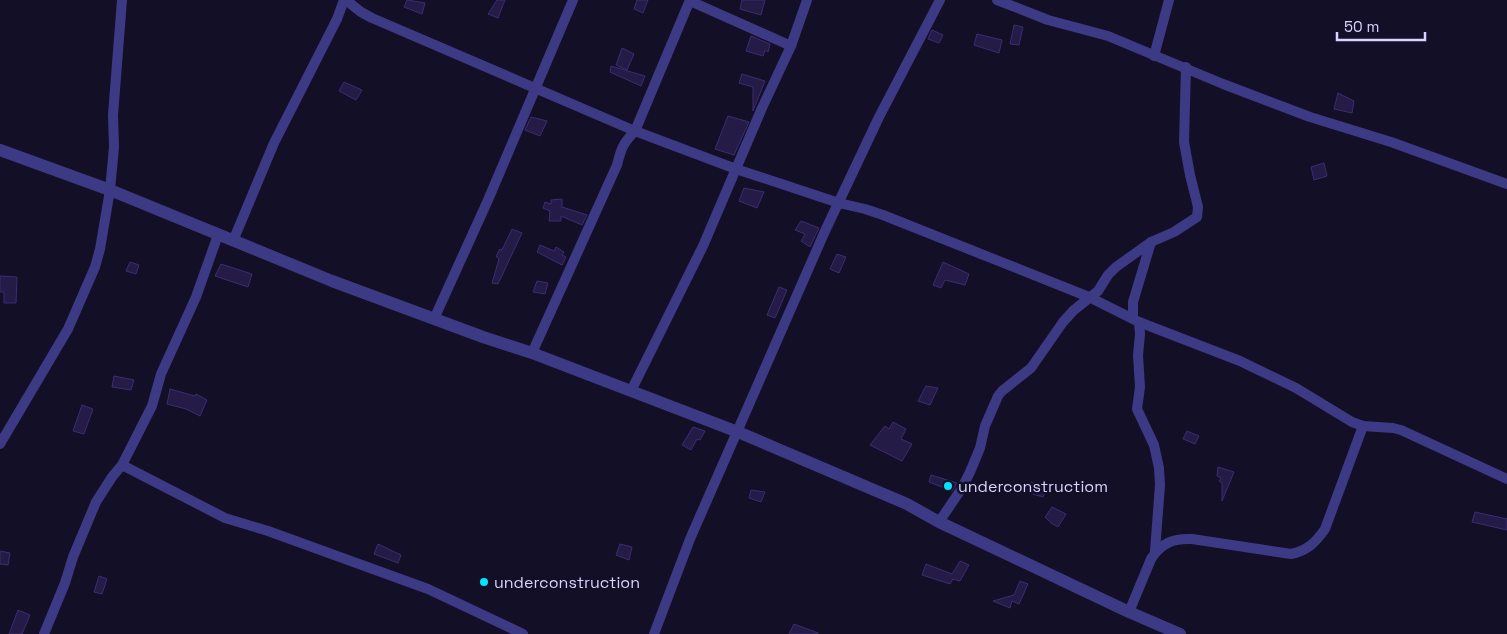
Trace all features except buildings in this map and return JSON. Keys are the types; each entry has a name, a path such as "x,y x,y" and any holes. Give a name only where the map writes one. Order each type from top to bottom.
{"street":[{"path":"0,444 68,329 95,267 100,249 110,190 114,147 114,115 122,0"},
{"path":"233,241 274,143 345,0 372,18 635,131 736,170 883,215 1089,297 1136,321 1240,361 1283,381 1352,422 1364,426 1401,430 1507,479"},
{"path":"434,319 488,200 573,0"},
{"path":"532,353 618,165 625,140 635,131 690,0 791,46"},
{"path":"631,390 703,246 762,108 791,46 806,0"},
{"path":"654,634 690,539 825,231 879,117 940,0"},
{"path":"997,0 1048,20 1108,36 1223,84 1310,117 1391,142 1507,184"},
{"path":"1154,56 1169,0"},
{"path":"939,522 962,488 970,472 985,426 998,396 1031,368 1063,322 1098,291 1116,267 1151,242 1193,221 1198,213 1184,142 1186,67"},
{"path":"0,150 110,190 233,241 434,319 532,353 738,432 902,502 939,522 1129,612 1180,634"},
{"path":"44,634 96,502 112,476 122,466 152,406 161,374 196,297 218,235"},
{"path":"1129,612 1155,551 1160,485 1159,468 1154,445 1137,409 1140,378 1138,355 1140,334 1133,302 1151,242"},
{"path":"1155,551 1170,540 1178,538 1291,554 1308,548 1317,541 1325,529 1364,426"},
{"path":"122,466 225,518 268,531 428,589 523,634"}],"place":[{"name":"underconstructiom","path":"948,486"},
{"name":"underconstruction","path":"484,582"}]}
